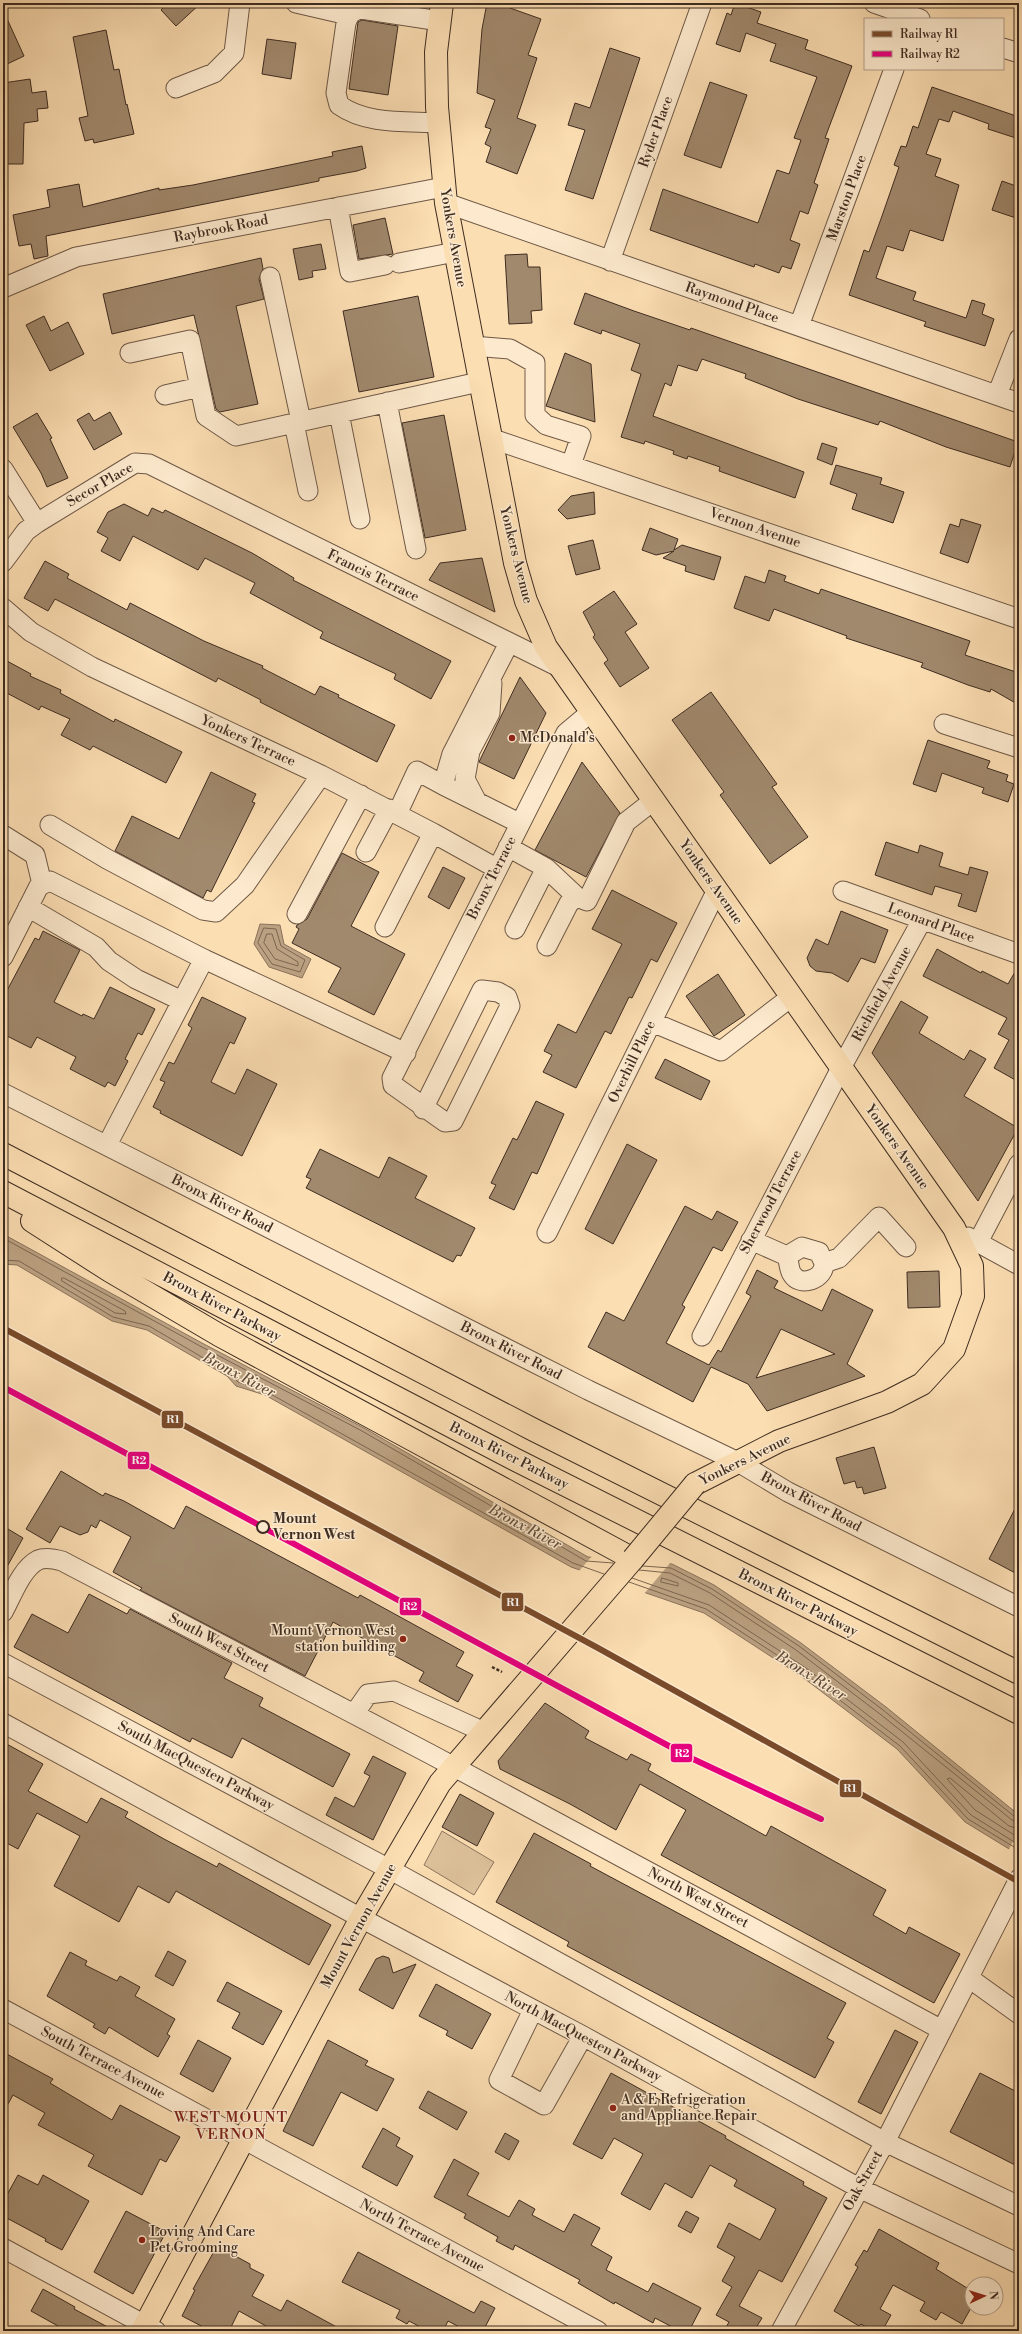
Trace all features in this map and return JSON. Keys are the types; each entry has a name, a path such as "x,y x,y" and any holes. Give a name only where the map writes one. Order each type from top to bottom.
{"main road":[{"name":"Yonkers Avenue","path":"441,12 436,52 438,123 445,195 472,346 515,564 526,601 539,633 561,668 653,802 717,890 954,1228 972,1266 973,1296 954,1349 922,1384 887,1402 780,1441 695,1484 633,1559"},
{"path":"3,1154 534,1430 1019,1673"},
{"name":"Bronx River Parkway","path":"3,1192 514,1459 1019,1713"},
{"path":"3,1202 141,1290 372,1420 633,1559"},
{"name":"Mount Vernon Avenue","path":"148,2329 361,1918 440,1783 633,1559"}],"street":[{"path":"176,88 214,73 234,53 240,3"},
{"path":"296,3 348,15"},
{"name":"Ryder Place","path":"610,260 702,3"},
{"path":"874,3 915,18"},
{"path":"438,123 367,118 350,113 339,105 336,93 348,15 354,10 441,12"},
{"path":"1004,48 1019,54"},
{"name":"Marston Place","path":"799,326 894,70"},
{"name":"Raymond Place","path":"445,195 610,260 1019,403"},
{"name":"Raybrook Road","path":"3,288 76,257 338,207 445,195"},
{"path":"338,207 350,272 455,252"},
{"path":"270,277 297,422 308,491"},
{"path":"997,395 1019,339"},
{"path":"130,353 190,340 206,416 236,436 480,382"},
{"path":"472,346 510,349 535,363 536,415 546,425 581,436 572,465"},
{"path":"165,395 200,387"},
{"path":"387,402 416,549"},
{"path":"339,413 360,519"},
{"name":"Vernon Avenue","path":"490,438 1019,619"},
{"name":"Secor Place","path":"37,523 136,463 149,464 186,483"},
{"path":"3,469 37,523 26,531 3,562"},
{"name":"Francis Terrace","path":"186,483 561,668"},
{"name":"Yonkers Terrace","path":"3,608 31,632 92,667 361,795 496,868"},
{"path":"443,785 452,754 509,643"},
{"path":"477,802 465,779 470,751 490,713 492,675"},
{"name":"Bronx Terrace","path":"423,1109 392,1085 392,1078 406,1053 496,868 566,733 591,712"},
{"path":"944,724 1019,748"},
{"path":"366,852 393,812 417,771 519,823"},
{"path":"50,825 107,859 203,910 216,912 245,885 320,775"},
{"path":"297,914 361,795"},
{"path":"508,847 546,868 577,897 587,900 626,822 653,802"},
{"path":"385,926 433,833"},
{"path":"3,835 36,855 42,884"},
{"path":"515,929 546,868"},
{"path":"3,957 39,886 50,881 204,959 406,1053"},
{"name":"Overhill Place","path":"547,1233 717,890"},
{"name":"Leonard Place","path":"843,891 1019,954"},
{"path":"547,946 569,903 577,897"},
{"path":"28,907 96,946 109,961 136,979 182,1001"},
{"name":"Richfield Avenue","path":"841,1068 922,920"},
{"path":"107,1145 204,959"},
{"path":"482,990 498,992 507,997 510,1006 453,1121 444,1122 423,1109 482,990"},
{"path":"652,1022 721,1051 791,997"},
{"name":"Sherwood Terrace","path":"702,1336 841,1068"},
{"name":"Bronx River Road","path":"3,1093 588,1390 738,1462 788,1492 1019,1607"},
{"path":"977,1244 1019,1164"},
{"path":"824,1263 839,1258 880,1217 906,1247"},
{"path":"954,1228 977,1244 1019,1265"},
{"path":"751,1240 787,1256"},
{"path":"802,1247 819,1252 824,1263 821,1274 815,1279 806,1281 797,1279 792,1274 787,1256 802,1247"},
{"name":"South West Street","path":"3,1612 28,1567 39,1560 51,1559 62,1561 454,1767"},
{"name":"South MacQuesten Parkway","path":"3,1663 390,1869"},
{"path":"354,1714 368,1694 394,1691 484,1732"},
{"path":"3,1723 361,1918"},
{"name":"North West Street","path":"454,1767 942,2030"},
{"path":"390,1869 885,2142 1019,2206"},
{"name":"Oak Street","path":"781,2331 885,2142 970,1978 1019,1879"},
{"name":"North MacQuesten Parkway","path":"361,1918 583,2036 859,2188 1019,2264"},
{"path":"970,1978 1019,2014"},
{"name":"South Terrace Avenue","path":"3,2009 245,2140"},
{"path":"533,2010 499,2080 544,2105 583,2036"},
{"name":"North Terrace Avenue","path":"245,2140 598,2331"},
{"path":"3,2248 148,2329"}],"path":[{"path":"492,1667 502,1672"}],"shaded area":[{"path":"442,1831 494,1862 474,1895 424,1865"}],"water":[{"path":"260,924 280,925 284,944 311,959 302,978 269,967 254,944"},
{"name":"Bronx River","path":"3,1234 202,1343 364,1428 588,1557 672,1564 714,1585 801,1643 886,1707 1019,1815 1019,1855 965,1822 897,1749 801,1676 704,1613 571,1567 265,1395 236,1386 227,1376 147,1330 112,1321 17,1265 3,1264"}],"pier":[{"path":"592,1556 671,1562 644,1594 579,1571"},
{"path":"1019,1830 1019,1857 1008,1851"}],"building":[{"path":"168,3 201,3 176,26 161,10"},
{"path":"487,3 496,3 541,19 528,55 537,58 517,118 536,125 517,174 486,162 491,147 485,144 491,129 485,127 495,100 477,93 482,29"},
{"path":"735,3 761,12 757,23 808,40 805,49 852,66 825,138 829,139 814,183 818,185 808,214 800,211 790,240 800,244 791,269 782,266 779,273 755,264 754,267 650,230 663,189 758,223 777,170 789,174 801,140 794,138 817,77 770,61 776,44 746,33 740,52 716,44 727,13 731,15"},
{"path":"3,10 24,56 3,66"},
{"path":"362,20 398,26 388,95 349,89 358,22"},
{"path":"106,30 114,70 119,69 126,105 127,104 134,134 94,143 93,139 85,141 79,118 88,116 73,37"},
{"path":"267,39 296,43 291,79 262,74"},
{"path":"610,48 640,58 593,199 565,190 585,130 568,125 575,103 590,108"},
{"path":"30,79 32,93 46,91 48,108 37,109 38,121 24,123 23,164 3,164 3,83"},
{"path":"710,82 747,95 721,168 684,155"},
{"path":"932,87 1019,117 1019,139 988,129 989,124 953,111 949,122 939,119 926,154 941,159 935,176 959,185 943,241 910,230 903,251 887,246 876,278 916,292 913,300 966,318 972,300 985,304 982,314 994,319 985,346 924,326 926,322 849,295 864,250 869,252 882,216 899,167 894,165 901,146 906,147 913,126 918,128"},
{"path":"362,146 366,168 357,171 319,178 319,181 46,236 48,256 34,259 31,244 19,246 13,215 50,207 47,190 79,184 83,207 159,188 159,190 193,185 333,156 332,152"},
{"path":"1002,181 1019,187 1019,219 992,210"},
{"path":"385,218 393,254 359,259 353,225"},
{"path":"321,244 326,269 312,271 313,277 299,280 293,249"},
{"path":"527,254 528,267 540,267 542,310 531,311 532,323 509,324 505,255"},
{"path":"261,258 263,269 259,279 264,299 236,306 258,404 220,412 216,409 194,315 112,334 103,294"},
{"path":"585,293 690,330 691,328 1018,442 1010,467 946,447 880,421 878,425 798,399 745,378 746,374 702,359 697,371 678,365 671,386 665,383 653,416 804,472 795,498 719,471 720,467 688,456 687,459 673,454 674,451 645,441 644,444 621,437 641,374 631,370 640,344 602,330 601,334 574,324"},
{"path":"418,296 434,377 359,392 343,311"},
{"path":"44,316 51,331 68,322 84,354 50,371 26,325"},
{"path":"565,353 591,364 595,422 546,406"},
{"path":"110,412 122,434 94,450 77,420 89,413 94,421"},
{"path":"37,413 52,438 50,439 68,478 47,487 41,473 13,427"},
{"path":"444,415 466,530 425,538 402,423"},
{"path":"822,443 837,448 832,465 817,459"},
{"path":"836,465 882,478 880,484 904,492 893,523 852,509 857,494 830,484"},
{"path":"594,492 595,514 567,519 558,510 571,496"},
{"path":"124,504 148,516 152,508 163,513 165,510 252,553 294,578 293,580 451,661 431,699 394,679 396,674 320,638 323,632 250,593 255,583 205,558 198,570 133,536 120,561 101,551 108,538 97,532 108,512"},
{"path":"961,519 981,525 968,563 940,553 950,524 959,527"},
{"path":"650,528 678,539 674,550 682,545 721,557 714,580 685,571 686,566 663,558 674,551 656,555 642,550"},
{"path":"593,540 600,569 576,575 568,546"},
{"path":"482,558 495,612 429,580 440,563"},
{"path":"45,561 69,574 67,578 127,610 130,603 204,641 263,666 262,668 315,695 320,686 339,695 338,697 395,725 377,762 260,702 261,700 218,678 216,682 55,599 48,611 24,598"},
{"path":"769,570 786,576 784,581 819,594 821,589 970,641 965,655 1019,673 1019,705 991,689 990,692 968,685 921,667 923,663 846,638 847,636 774,609 769,621 734,608 745,576 765,583"},
{"path":"614,591 637,624 625,632 649,668 620,687 604,663 608,660 593,637 595,635 583,612"},
{"path":"7,661 31,674 30,676 61,690 60,693 114,722 115,719 182,752 166,783 93,746 90,750 61,735 70,719 41,706 39,710 3,691 3,669"},
{"name":"McDonald's","path":"520,677 546,713 514,779 479,762"},
{"path":"711,692 777,784 772,787 808,837 770,864 720,795 724,792 672,720"},
{"path":"928,740 990,761 987,768 1008,775 1006,781 1014,784 1008,802 982,793 984,788 942,773 936,792 913,784"},
{"path":"582,762 620,813 586,877 535,850"},
{"path":"211,772 256,794 252,802 255,803 211,892 207,890 203,898 115,851 132,816 179,839"},
{"path":"886,842 918,853 920,845 943,853 939,866 968,875 970,867 988,872 976,912 958,906 962,894 935,886 932,895 875,875"},
{"path":"342,853 379,872 351,926 405,954 374,1015 328,992 341,968 292,943 299,929 296,927 297,925 307,919"},
{"path":"443,867 465,878 449,909 428,897"},
{"path":"612,890 677,923 657,962 651,959 632,998 629,997 611,1034 605,1031 576,1088 543,1072 552,1055 544,1051 558,1024 576,1033 622,944 592,929"},
{"path":"841,911 888,930 875,963 861,958 848,982 832,973 816,971 810,966 807,958 816,939 828,945"},
{"path":"43,931 80,950 54,1002 82,1016 83,1014 94,1019 110,987 155,1009 142,1035 138,1033 125,1059 128,1061 115,1086 108,1082 105,1087 70,1069 76,1057 37,1037 31,1048 3,1034 3,998 35,938 39,940"},
{"path":"937,949 981,973 982,971 1008,984 1019,965 1019,1082 994,1068 1009,1040 998,1034 1007,1018 923,976"},
{"path":"718,974 745,1015 714,1036 686,996"},
{"path":"202,997 246,1018 234,1044 230,1042 211,1082 235,1094 247,1069 277,1084 242,1156 160,1113 161,1111 153,1107 165,1082 160,1080 169,1062 174,1064 192,1028 188,1025"},
{"path":"901,1001 928,1017 919,1033 964,1060 970,1050 986,1059 964,1096 1018,1128 978,1201 872,1053"},
{"path":"665,1059 710,1081 701,1100 655,1078"},
{"path":"536,1101 564,1114 537,1174 532,1172 514,1210 489,1198 496,1185 491,1183 513,1138 517,1140"},
{"path":"627,1144 657,1160 613,1244 585,1229"},
{"path":"320,1149 379,1178 389,1157 427,1176 415,1198 475,1228 461,1256 457,1255 453,1262 306,1188 311,1179 306,1177"},
{"path":"685,1206 712,1220 717,1211 738,1222 722,1251 713,1247 682,1305 685,1307 666,1343 709,1365 718,1350 721,1352 751,1296 746,1293 757,1270 778,1281 774,1288 822,1311 832,1289 873,1310 847,1364 865,1376 767,1411 748,1384 711,1367 693,1402 588,1347 606,1312 624,1321","holes":["781,1329 835,1354 756,1378"]},
{"path":"939,1271 940,1307 908,1308 907,1272"},
{"path":"874,1447 886,1488 864,1494 862,1487 857,1488 855,1481 844,1484 836,1458"},
{"path":"61,1471 103,1496 105,1493 124,1501 174,1529 186,1506 358,1598 360,1595 464,1652 456,1666 473,1675 458,1702 419,1681 424,1672 333,1622 305,1676 140,1590 142,1588 113,1572 131,1537 100,1520 96,1528 91,1525 88,1532 80,1535 60,1526 50,1543 26,1529"},
{"path":"1019,1501 1019,1575 989,1559"},
{"path":"3,1526 23,1538 3,1574"},
{"path":"89,1594 127,1614 130,1609 232,1663 224,1678 263,1698 259,1706 350,1754 333,1787 242,1738 232,1758 192,1738 190,1742 14,1647 32,1614 68,1633"},
{"path":"545,1703 589,1731 585,1738 627,1760 631,1754 651,1764 648,1770 766,1836 771,1826 886,1890 873,1915 906,1934 909,1927 960,1954 934,2003 661,1855 686,1810 640,1784 616,1830 570,1804 500,1769 498,1761"},
{"path":"3,1742 43,1764 28,1791 87,1823 101,1798 128,1812 125,1817 164,1839 217,1867 219,1863 331,1925 309,1965 176,1891 169,1903 138,1886 119,1922 54,1886 80,1836 37,1813 18,1849 3,1841"},
{"path":"373,1756 406,1773 373,1840 326,1815 335,1797 354,1807 370,1776 364,1773"},
{"path":"460,1794 494,1813 477,1846 442,1827"},
{"path":"534,1833 591,1864 590,1866 846,2003 827,2038 834,2042 815,2078 567,1946 569,1942 496,1902"},
{"path":"168,1951 186,1961 173,1986 155,1976"},
{"path":"70,1952 87,1961 85,1965 117,1981 120,1976 140,1987 135,1996 175,2019 167,2034 170,2036 158,2057 109,2027 105,2034 93,2027 95,2024 47,1996"},
{"path":"383,1956 389,1958 393,1973 416,1964 393,2009 359,1990 376,1959"},
{"path":"227,1982 282,2011 263,2045 232,2028 240,2013 217,2001"},
{"path":"436,1984 491,2014 472,2049 446,2035 448,2031 419,2016"},
{"path":"895,2030 918,2042 881,2114 858,2102"},
{"path":"198,2040 231,2058 213,2092 180,2074"},
{"path":"328,2040 368,2061 365,2065 394,2079 377,2111 341,2092 313,2146 283,2131"},
{"path":"3,2052 53,2079 50,2083 112,2120 120,2105 180,2137 166,2162 160,2159 142,2195 88,2166 94,2155 38,2125 45,2113 13,2095 3,2113"},
{"path":"611,2073 726,2136 725,2138 804,2182 803,2185 827,2198 782,2282 759,2270 739,2306 762,2318 754,2331 724,2331 729,2322 716,2315 732,2287 722,2281 735,2257 717,2247 729,2223 760,2240 776,2209 734,2186 737,2180 710,2165 692,2198 665,2183 650,2210 621,2194 643,2154 614,2138 602,2159 573,2144"},
{"path":"980,2073 1019,2093 1019,2167 950,2132"},
{"path":"428,2091 467,2112 457,2130 419,2108"},
{"path":"383,2128 400,2138 396,2146 413,2156 397,2186 362,2167"},
{"path":"505,2133 519,2141 509,2160 495,2152"},
{"path":"454,2159 479,2173 467,2195 509,2217 519,2200 535,2209 532,2215 564,2232 574,2214 600,2228 591,2245 612,2257 606,2270 648,2292 653,2283 701,2308 689,2331 680,2331 655,2318 653,2323 615,2302 614,2304 578,2283 580,2280 515,2245 513,2250 496,2241 498,2237 464,2218 466,2214 434,2197"},
{"path":"18,2175 38,2185 43,2175 89,2201 62,2250 45,2241 46,2239 3,2216 3,2202"},
{"path":"126,2211 166,2232 133,2294 94,2272"},
{"path":"686,2211 699,2218 691,2233 678,2226"},
{"path":"879,2229 939,2263 936,2269 964,2286 964,2316 966,2316 962,2324 941,2312 936,2320 920,2311 925,2302 893,2285 880,2309 891,2315 882,2331 873,2331 861,2324 859,2326 834,2311 858,2267 855,2265 864,2250 867,2252"},
{"path":"217,2246 250,2264 250,2268 264,2275 252,2296 281,2311 287,2300 344,2331 275,2331 239,2311 229,2331 211,2331 182,2316 195,2290 193,2289"},
{"path":"358,2252 474,2313 481,2301 495,2308 483,2331 467,2331 448,2321 443,2331 428,2331 409,2321 407,2324 396,2318 400,2310 342,2282"},
{"path":"43,2289 75,2307 74,2309 115,2331 67,2331 31,2311"}],"rail line":[{"name":"R1","path":"3,1328 598,1648 1019,1882"},
{"name":"R2","path":"3,1387 693,1759 821,1819"}],"place":[{"name":"McDonald's","path":"512,738"},
{"name":"Mount Vernon West","path":"263,1527"},
{"name":"Mount Vernon West station building","path":"403,1639"},
{"name":"A & E Refrigeration and Appliance Repair","path":"613,2108"},
{"name":"Loving And Care Pet Grooming","path":"142,2240"}],"district":[{"name":"WEST MOUNT VERNON","path":"231,2126"}]}
